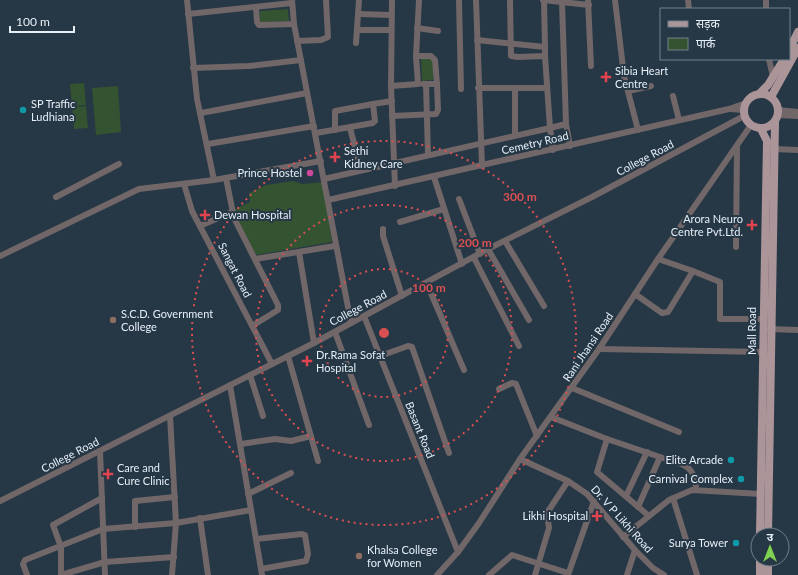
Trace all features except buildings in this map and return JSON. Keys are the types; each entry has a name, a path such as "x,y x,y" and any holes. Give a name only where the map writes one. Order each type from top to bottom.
{"main road":[{"path":"790,48 798,32"},
{"path":"771,97 798,48"},
{"path":"760,94 783,60"},
{"path":"760,94 771,97 775,101 777,116 767,128 761,129 750,125 744,110 754,95 760,94"},
{"name":"Mall Road","path":"768,527 774,149 777,116"},
{"name":"Mall Road","path":"760,527 767,141 761,129"}],"street":[{"path":"187,0 193,68 214,180"},
{"path":"297,41 321,40 328,37 326,0"},
{"path":"356,43 359,0"},
{"path":"392,0 391,86 395,186"},
{"path":"418,84 416,56 419,0"},
{"path":"459,0 461,89"},
{"path":"476,0 482,166"},
{"path":"510,0 510,44 512,56 546,56"},
{"path":"553,150 550,128 543,0 588,3 591,66"},
{"path":"615,0 624,76 638,130"},
{"path":"188,14 292,2 300,60 316,133 335,246 350,323"},
{"path":"562,2 566,124 570,146"},
{"path":"256,7 257,22 260,26 294,24"},
{"path":"358,14 391,15"},
{"path":"417,28 438,31"},
{"path":"357,30 391,30"},
{"path":"477,40 546,47"},
{"path":"392,116 426,115 437,113 437,84 434,58 416,56"},
{"path":"193,68 249,66 300,60"},
{"path":"769,60 773,77"},
{"path":"426,84 428,155"},
{"path":"391,86 437,84"},
{"path":"628,91 651,86"},
{"path":"478,88 548,88"},
{"path":"515,88 515,135"},
{"path":"201,113 307,93"},
{"path":"673,96 679,120"},
{"path":"335,130 335,111 392,101"},
{"path":"316,133 350,128 374,122 373,104"},
{"name":"Cemetry Road","path":"328,200 729,109 744,110"},
{"name":"College Road","path":"0,501 314,343 427,284 488,249 744,110"},
{"path":"777,116 798,112"},
{"path":"777,116 798,116"},
{"path":"324,179 566,124"},
{"name":"Rani Jhansi Road","path":"438,575 458,552 520,459 599,350 658,259 750,125"},
{"path":"208,144 314,126"},
{"path":"350,128 361,170"},
{"path":"736,247 737,146"},
{"path":"774,149 798,150"},
{"path":"0,256 139,189 214,180 321,161"},
{"path":"56,197 119,164"},
{"path":"434,177 462,264"},
{"path":"226,178 232,212 278,308 252,326"},
{"name":"Sangat Road","path":"184,184 190,204 200,226 272,364"},
{"path":"460,199 480,254"},
{"path":"400,222 444,209"},
{"path":"200,226 232,212"},
{"path":"383,229 383,236 402,296"},
{"path":"505,241 544,306"},
{"path":"255,260 335,246"},
{"path":"488,249 529,320"},
{"path":"299,252 314,343"},
{"path":"474,258 519,346"},
{"path":"658,259 720,282 720,319 763,319"},
{"path":"635,294 662,313 666,313 693,271"},
{"path":"427,284 464,370"},
{"name":"Basant Road","path":"364,316 458,552"},
{"path":"763,329 798,330"},
{"path":"335,332 369,425"},
{"path":"380,356 408,346 412,347 449,453"},
{"path":"599,350 764,352"},
{"path":"288,356 318,461"},
{"path":"250,375 262,416"},
{"path":"499,389 512,383 516,384 538,436"},
{"path":"230,385 241,444 248,494 251,510 256,539 262,572 306,561 308,554 305,535 302,534 256,539"},
{"path":"572,388 679,432"},
{"path":"170,416 176,497 176,523 172,575"},
{"path":"551,417 688,467 695,475 696,490"},
{"path":"241,444 275,439 291,441 311,436"},
{"path":"606,438 597,472 649,516"},
{"path":"100,451 105,575"},
{"path":"626,496 646,452"},
{"path":"638,506 660,457"},
{"name":"Dr. V P Likhi Road","path":"520,459 568,481 594,501 635,550 653,568 664,575"},
{"path":"248,494 291,473"},
{"path":"535,575 549,528 547,513 568,481"},
{"path":"623,537 673,498 696,490 761,494"},
{"path":"135,527 135,501 176,497"},
{"path":"102,498 54,524 53,528 61,547 61,575 105,562 174,557"},
{"path":"673,498 697,575"},
{"path":"489,575 510,556 538,563 568,574 594,501"},
{"path":"27,575 24,564 25,560 61,547 103,529 176,523 251,510"},
{"path":"200,518 208,575"},
{"path":"627,575 635,550"}],"green space":[{"path":"288,9 289,21 260,22 260,11"},
{"path":"421,59 433,59 433,80 422,81"},
{"path":"84,83 86,105 72,106 70,84"},
{"path":"118,86 121,132 96,135 92,88"},
{"path":"86,106 88,128 74,129 72,107"},
{"path":"293,181 303,184 323,182 332,242 256,255 233,210 250,202 249,193 266,185"}],"place":[{"name":"Sibia Heart Centre","path":"606,77"},
{"name":"SP Traffic Ludhiana","path":"23,110"},
{"name":"Sethi Kidney Care","path":"335,157"},
{"name":"Prince Hostel","path":"310,173"},
{"name":"Dewan Hospital","path":"205,215"},
{"name":"Arora Neuro Centre Pvt.Ltd.","path":"752,225"},
{"name":"S.C.D. Government College","path":"113,320"},
{"name":"Dr.Rama Sofat Hospital","path":"307,361"},
{"name":"Elite Arcade","path":"731,460"},
{"name":"Care and Cure Clinic","path":"108,474"},
{"name":"Carnival Complex","path":"741,479"},
{"name":"Likhi Hospital","path":"597,516"},
{"name":"Surya Tower","path":"736,543"},
{"name":"Khalsa College for Women","path":"359,556"}]}
